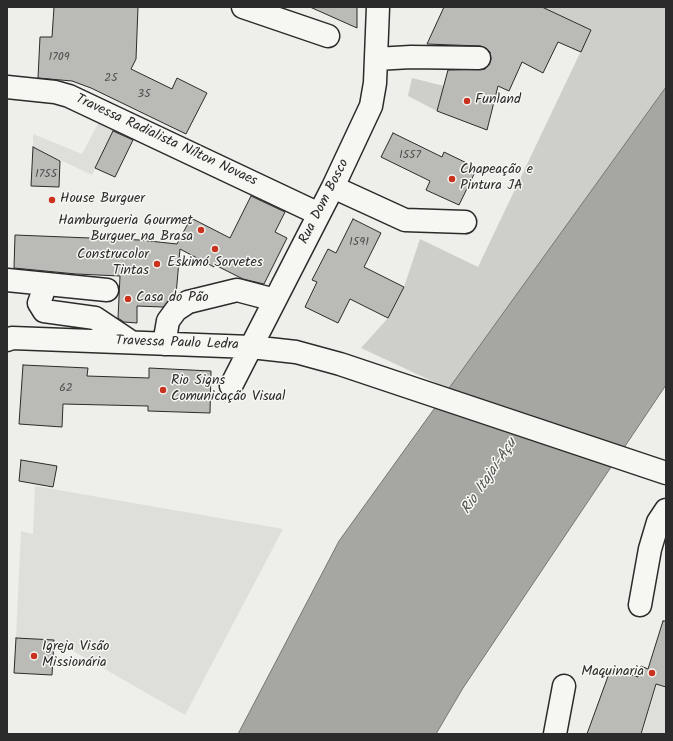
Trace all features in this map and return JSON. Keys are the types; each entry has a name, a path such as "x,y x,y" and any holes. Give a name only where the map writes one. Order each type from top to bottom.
{"street":[{"path":"243,7 328,36"},
{"name":"Rua Dom Bosco","path":"231,386 333,187 371,106 375,83 378,7"},
{"path":"376,59 411,57 479,58"},
{"name":"Travessa Radialista Nílton Novaes","path":"7,87 55,92 75,98 319,214"},
{"path":"333,187 405,220 465,222"},
{"path":"7,280 107,290"},
{"path":"46,284 39,303 44,311 95,318 131,342"},
{"path":"164,344 168,321 176,310 188,302 237,290 275,300"},
{"name":"Travessa Paulo Ledra","path":"9,337 251,347 296,352 340,364 666,473"},
{"path":"640,605 650,549 658,522 666,510"},
{"path":"555,734 564,686"}],"shaded area":[{"path":"542,7 666,7 666,87 449,389 361,348 388,318 404,287 420,239 478,267 591,30"},
{"path":"412,78 444,86 437,111 408,96"},
{"path":"99,122 114,130 92,175 33,147 33,134 82,154"},
{"path":"35,486 283,529 185,715 54,640 16,638 21,531 33,534"},
{"path":"657,684 666,687 666,734 642,734"}],"water":[{"name":"Rio Itajaí-Açu","path":"666,87 666,385 463,688 436,734 238,734 339,541"}],"building":[{"path":"54,7 138,7 136,59 131,69 172,89 177,78 207,93 186,134 91,88 72,81 38,78 40,37 52,37"},
{"path":"310,7 357,7 357,28"},
{"path":"444,7 542,7 591,30 581,52 558,42 543,73 522,62 509,91 498,86 487,130 437,111 448,70 485,69 489,65 491,59 490,52 486,48 480,46 427,44"},
{"path":"113,131 133,140 115,177 95,168"},
{"path":"393,133 442,157 444,152 477,168 459,205 426,190 430,181 381,157"},
{"path":"33,147 60,161 59,187 31,186"},
{"path":"251,196 285,212 275,232 287,238 264,284 243,279 215,265 214,267 180,249 176,295 163,307 137,306 137,323 124,322 118,318 120,276 76,274 14,268 15,235 140,240 177,244 191,218 230,238"},
{"path":"353,219 381,233 364,267 404,287 388,318 350,299 338,323 305,307 317,282 312,280 328,249 336,253"},
{"path":"23,365 88,368 87,376 149,378 149,368 211,371 210,413 148,411 148,406 63,404 62,427 19,424"},
{"path":"21,460 57,466 53,487 19,481"},
{"name":"Maquinaria","path":"663,621 666,621 666,687 656,684 641,734 587,734 611,668 638,677 641,666 648,669"},
{"name":"Igreja Visão Missionária","path":"16,638 54,640 52,675 14,673"}],"place":[{"name":"Funland","path":"467,101"},
{"name":"Chapeação e Pintura JA","path":"452,179"},
{"name":"House Burguer","path":"52,200"},
{"name":"Hamburgueria Gourmet Burguer na Brasa","path":"201,230"},
{"name":"Eskimó Sorvetes","path":"215,249"},
{"name":"Construcolor Tintas","path":"157,264"},
{"name":"Casa do Pão","path":"128,299"},
{"name":"Rio Signs Comunicação Visual","path":"163,390"},
{"name":"Igreja Visão Missionária","path":"34,656"},
{"name":"Maquinaria","path":"652,673"}]}
